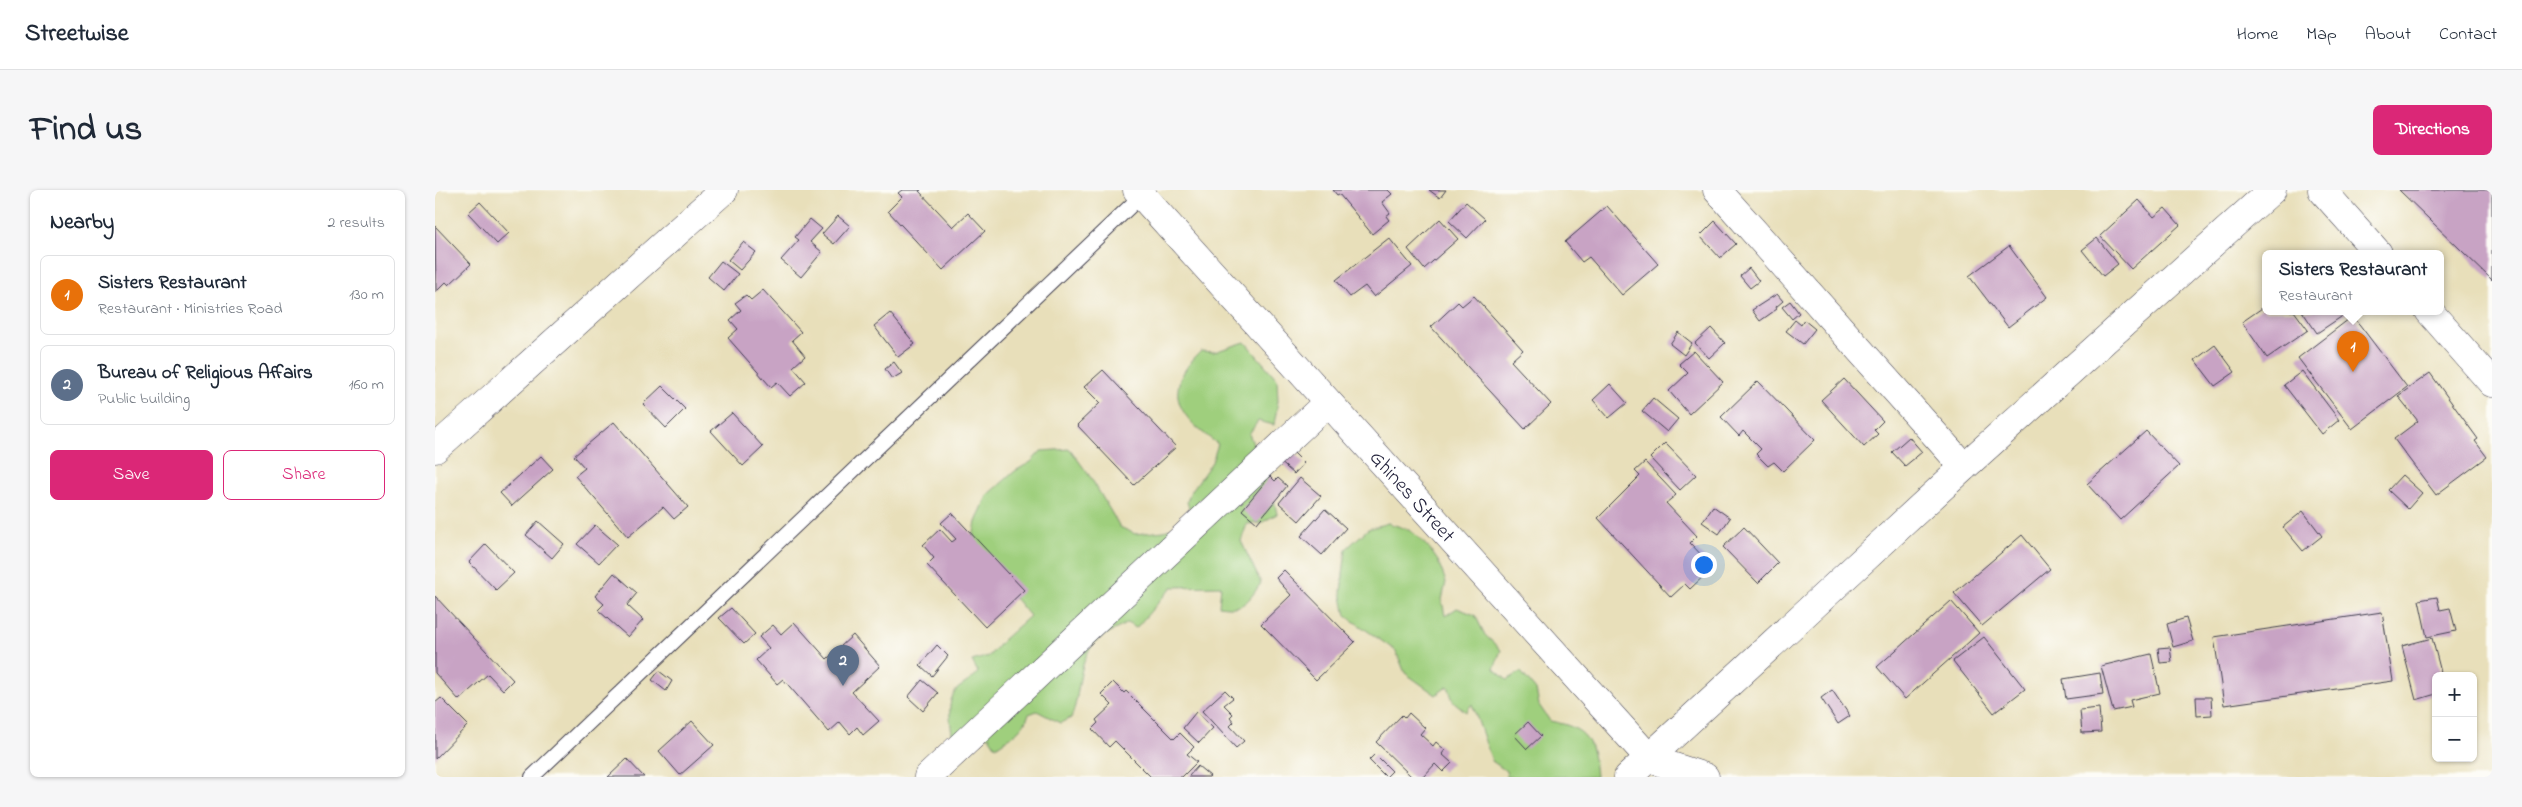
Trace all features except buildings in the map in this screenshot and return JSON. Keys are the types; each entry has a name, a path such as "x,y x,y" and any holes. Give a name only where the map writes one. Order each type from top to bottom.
{"street":[{"path":"435,449 724,190"},
{"path":"1717,190 1964,466"},
{"path":"1628,777 1650,759 1964,466 2272,190"},
{"path":"2322,190 2375,250"},
{"name":"Ghines Street","path":"1139,193 1650,759 1705,777"},
{"path":"2433,315 2492,382"},
{"path":"928,777 1327,403"}],"lane":[{"path":"532,777 1139,193"}],"green space":[{"path":"1245,342 1277,379 1278,401 1274,425 1258,421 1249,434 1272,490 1277,514 1261,523 1247,524 1241,541 1261,583 1252,596 1240,606 1227,607 1219,606 1221,586 1172,587 1136,628 1127,623 1101,637 1094,643 1085,660 1071,718 1060,723 1037,711 1029,714 1020,729 996,747 989,736 953,740 950,704 955,692 978,672 972,661 989,656 1003,640 1030,616 1016,599 1005,592 970,553 976,522 987,496 1015,471 1031,462 1041,451 1070,449 1091,478 1120,527 1135,534 1164,531 1184,524 1191,514 1187,502 1190,493 1212,462 1218,444 1204,434 1184,413 1179,402 1178,391 1181,378 1188,365 1201,351 1214,352"},
{"path":"1388,523 1410,530 1429,548 1438,561 1446,582 1442,600 1445,616 1457,608 1475,615 1485,635 1501,650 1494,669 1507,680 1521,672 1536,690 1539,705 1550,721 1573,728 1586,738 1593,754 1596,777 1507,777 1506,771 1492,761 1472,704 1466,712 1453,701 1448,686 1436,695 1405,673 1396,651 1346,616 1341,592 1346,549 1368,529"}],"place":[{"name":"Sisters Restaurant","path":"2353,372"},
{"name":"Bureau of Religious Affairs","path":"843,686"}]}
